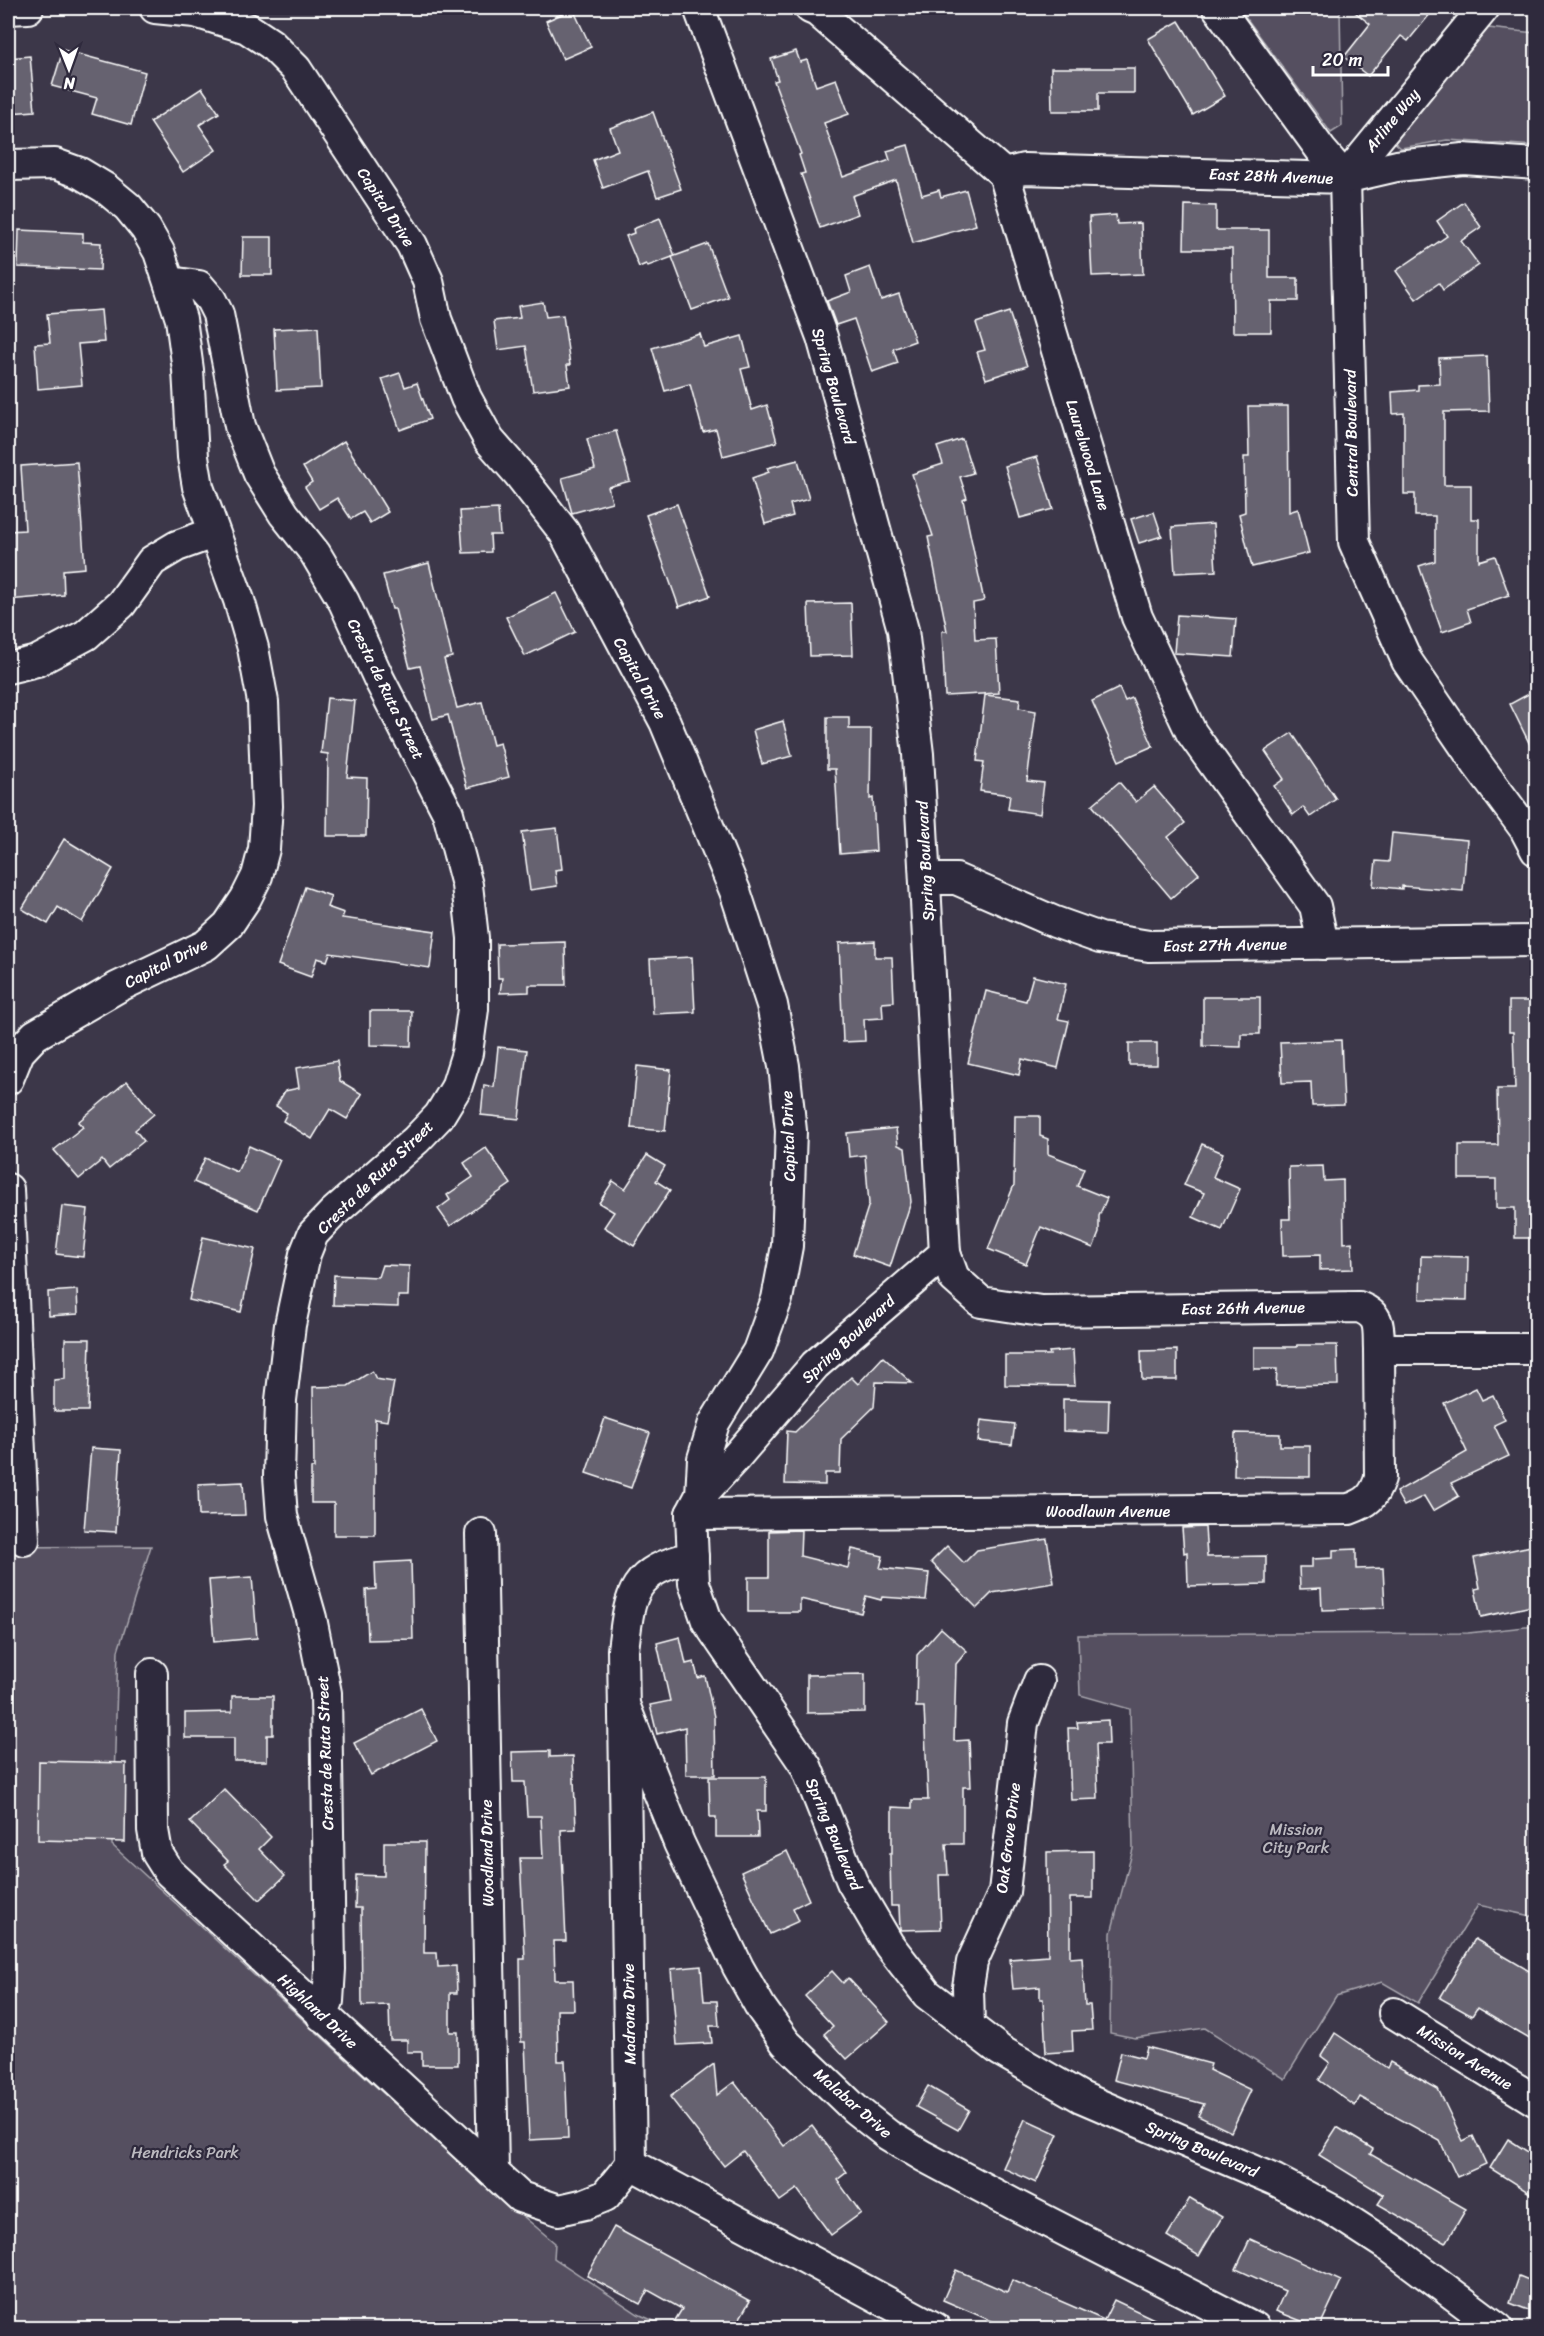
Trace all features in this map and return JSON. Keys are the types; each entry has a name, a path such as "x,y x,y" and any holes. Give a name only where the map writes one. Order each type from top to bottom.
{"street":[{"path":"8,9 27,8"},
{"name":"Capital Drive","path":"155,8 196,10 247,28 270,44 296,69 412,244 428,281 436,320 466,398 489,440 564,532 665,722 735,891 772,1005 784,1066 791,1131 787,1246 777,1299 758,1351 714,1423 703,1459 696,1504"},
{"name":"Spring Boulevard","path":"699,8 822,337 903,630 918,754 945,1252 815,1365 696,1504 694,1584 707,1621 806,1766 852,1882 889,1945 927,1994 1000,2051 1081,2097 1275,2180 1334,2211 1391,2248 1498,2328"},
{"path":"810,8 826,19 1004,174"},
{"path":"1218,8 1321,150 1345,178"},
{"name":"Arline Way","path":"1345,178 1484,8"},
{"name":"East 28th Avenue","path":"1004,174 1024,169 1345,178 1397,166 1463,159 1536,164"},
{"name":"Capital Drive","path":"8,165 55,164 80,172 105,188 128,207 146,229 159,252 182,319 188,370 193,457 198,486 242,609 253,648 262,702 267,806 264,849 257,876 228,925 206,945 118,987 35,1035 19,1052 8,1079"},
{"name":"Laurelwood Lane","path":"1004,174 1137,617 1191,732 1315,906 1323,944"},
{"name":"Central Boulevard","path":"1345,178 1354,542 1407,661 1477,764 1525,829 1536,850"},
{"name":"Cresta de Ruta Street","path":"170,282 199,286 211,300 218,314 240,426 260,474 285,514 315,553 344,602 379,680 448,813 467,885 473,938 472,1009 467,1053 456,1089 439,1116 416,1140 333,1213 314,1234 305,1254 290,1325 281,1400 279,1476 282,1516 311,1618 326,1693 330,1970 328,2001 322,2016"},
{"path":"8,668 38,661 86,634 121,604 152,561 177,546 213,533"},
{"name":"East 27th Avenue","path":"926,879 956,879 1055,922 1100,938 1149,946 1536,941"},
{"path":"8,1200 24,1540"},
{"name":"East 26th Avenue","path":"945,1252 954,1278 981,1302 1041,1311 1359,1307 1371,1312 1378,1322 1379,1349"},
{"path":"1379,1349 1536,1348"},
{"name":"Woodlawn Avenue","path":"696,1504 1348,1509 1371,1499 1376,1492 1380,1478 1379,1349"},
{"name":"Woodland Drive","path":"482,1534 493,2172"},
{"name":"Madrona Drive","path":"631,2164 623,1650 628,1611 635,1588 655,1570 693,1557"},
{"name":"Highland Drive","path":"152,1674 153,1830 157,1853 169,1872 520,2197 558,2210 585,2204 605,2196 631,2164"},
{"name":"Oak Grove Drive","path":"969,2027 969,1974 972,1962 1004,1892 1023,1722 1039,1681"},
{"name":"Malabar Drive","path":"625,1707 679,1843 738,1967 761,2008 786,2043 855,2109 897,2140 1007,2201 1255,2328"},
{"name":"Mission Avenue","path":"1394,2013 1536,2101"},
{"path":"631,2164 935,2328"}],"green space":[{"path":"1239,8 1340,8 1342,126 1331,133"},
{"path":"1488,28 1536,33 1536,146 1447,140 1401,148 1394,142"},
{"name":"Hendricks Park","path":"151,1546 118,1651 112,1845 454,2158 555,2243 554,2258 638,2314 670,2328 8,2328 8,1547"},
{"name":"Mission City Park","path":"1536,1626 1536,1917 1478,1905 1418,2003 1382,1982 1336,1996 1285,2079 1205,2028 1135,2038 1110,2033 1111,1933 1133,1849 1130,1709 1080,1695 1078,1635 1468,1633"}],"building":[{"path":"1350,8 1435,8 1408,41 1401,36 1368,76 1344,57 1370,24"},
{"path":"573,9 591,47 563,59 546,21"},
{"path":"1179,21 1225,96 1193,115 1148,39"},
{"path":"63,50 145,72 131,125 92,114 97,98 52,86"},
{"path":"796,51 800,62 807,60 816,86 836,79 849,114 824,123 843,177 890,160 887,151 908,145 922,195 939,190 941,197 966,190 976,225 913,243 896,180 852,196 858,214 820,228 801,174 805,173 799,155 801,154 774,81 778,80 771,59"},
{"path":"30,56 35,111 10,113 8,58"},
{"path":"1051,68 1134,68 1134,93 1098,93 1098,111 1052,111"},
{"path":"202,88 219,113 199,125 216,150 183,172 150,122"},
{"path":"653,112 681,189 657,197 648,171 603,188 593,160 618,150 610,128"},
{"path":"1464,202 1481,227 1461,241 1479,265 1443,290 1439,283 1416,299 1396,271 1447,236 1437,221"},
{"path":"1185,205 1216,206 1216,230 1269,230 1269,278 1298,278 1298,301 1271,301 1271,332 1233,332 1232,249 1184,249"},
{"path":"1116,215 1117,224 1141,223 1143,274 1092,276 1089,217"},
{"path":"660,218 675,256 639,267 626,236 634,233 633,229"},
{"path":"19,230 83,233 83,242 101,243 100,270 18,267"},
{"path":"243,237 272,237 272,275 242,275"},
{"path":"708,244 728,297 692,310 672,257"},
{"path":"870,267 881,300 899,294 915,341 893,349 898,363 872,372 854,319 836,325 827,301 851,292 846,276"},
{"path":"543,302 546,317 563,315 570,365 567,365 570,386 533,391 526,346 498,350 494,321 520,318 518,306"},
{"path":"101,310 104,342 78,344 82,385 38,389 35,344 50,343 47,314"},
{"path":"1009,312 1027,366 986,379 977,352 985,350 976,323"},
{"path":"318,327 321,388 277,390 274,329"},
{"path":"700,334 704,347 742,336 750,367 741,369 752,410 767,405 777,442 723,456 716,429 703,432 690,384 665,391 652,348"},
{"path":"1487,356 1489,411 1444,412 1444,485 1471,485 1471,519 1479,519 1479,561 1495,556 1509,595 1467,609 1471,622 1442,632 1419,566 1435,561 1435,516 1415,516 1415,494 1404,494 1404,413 1393,414 1392,392 1418,390 1418,385 1440,384 1439,358"},
{"path":"400,373 405,387 417,383 430,419 400,430 382,379"},
{"path":"1248,406 1288,406 1289,512 1298,509 1309,553 1252,567 1239,514 1245,512 1244,457 1249,457"},
{"path":"616,431 630,481 608,487 612,502 572,513 562,478 595,469 587,439"},
{"path":"962,439 973,473 960,477 967,498 963,500 984,601 973,603 975,640 996,639 999,693 945,696 942,631 947,631 928,537 933,536 912,474 943,464 937,447"},
{"path":"344,441 388,512 370,523 363,512 351,519 337,498 319,509 305,487 312,482 303,467"},
{"path":"1037,457 1053,509 1020,518 1005,466"},
{"path":"798,460 809,499 790,504 793,516 765,524 752,478 769,472 767,468"},
{"path":"77,462 85,568 63,570 64,595 8,600 8,531 25,530 21,466"},
{"path":"677,504 710,596 679,607 646,515"},
{"path":"498,509 500,535 490,535 491,552 463,553 460,511"},
{"path":"1154,512 1162,536 1139,543 1131,519"},
{"path":"1213,524 1216,571 1175,573 1172,527"},
{"path":"429,563 452,657 444,659 457,708 482,702 493,745 500,743 509,777 467,788 448,715 433,719 420,666 410,668 395,609 392,609 383,575"},
{"path":"556,593 575,632 525,656 506,617"},
{"path":"851,603 853,655 810,656 808,604"},
{"path":"1177,615 1236,619 1233,657 1174,653"},
{"path":"1119,688 1125,701 1132,698 1153,746 1119,761 1092,701"},
{"path":"1536,690 1536,757 1510,704"},
{"path":"985,695 1020,699 1019,708 1036,711 1027,781 1044,783 1040,814 1008,809 1010,795 980,791 984,762 977,761"},
{"path":"327,698 355,701 347,777 367,778 366,836 327,836 328,754 321,753"},
{"path":"827,717 849,717 849,729 871,729 870,799 873,798 876,851 840,854 835,769 827,769"},
{"path":"783,721 792,756 762,764 753,730"},
{"path":"1292,733 1336,799 1310,817 1303,807 1293,815 1274,786 1284,779 1265,751"},
{"path":"1119,782 1136,802 1154,787 1185,823 1168,837 1199,874 1171,898 1092,805"},
{"path":"557,828 562,869 555,870 557,886 530,890 522,832"},
{"path":"1392,833 1467,840 1463,891 1373,886 1376,861 1389,862"},
{"path":"64,839 113,869 82,922 58,907 48,924 22,909"},
{"path":"305,887 331,896 327,907 344,913 342,918 435,931 430,968 330,953 327,961 317,958 311,977 278,965"},
{"path":"875,941 875,957 892,957 894,1002 882,1003 883,1018 864,1019 865,1041 843,1042 839,943"},
{"path":"565,942 566,985 529,985 529,992 500,993 502,978 498,978 497,944"},
{"path":"692,957 695,1012 653,1014 650,959"},
{"path":"1033,976 1066,984 1058,1019 1069,1021 1058,1068 1022,1059 1019,1075 968,1063 986,991 1026,1001"},
{"path":"1203,997 1260,997 1260,1034 1241,1034 1241,1047 1203,1046"},
{"path":"1509,1001 1536,1001 1536,1238 1515,1238 1515,1208 1496,1208 1496,1179 1459,1179 1459,1145 1498,1145 1497,1089 1515,1089 1513,1032 1509,1032"},
{"path":"370,1011 412,1011 411,1046 370,1045"},
{"path":"1341,1040 1344,1105 1312,1106 1311,1082 1282,1083 1280,1042"},
{"path":"1129,1043 1157,1043 1157,1065 1129,1065"},
{"path":"498,1047 527,1050 519,1119 481,1115 484,1085 494,1087"},
{"path":"337,1061 340,1081 362,1094 347,1119 330,1109 312,1139 283,1121 287,1113 276,1106 285,1091 299,1088 296,1068"},
{"path":"637,1066 671,1070 665,1131 631,1128"},
{"path":"127,1081 154,1114 135,1130 144,1141 109,1169 102,1160 79,1179 54,1150 83,1127 78,1122"},
{"path":"1015,1116 1040,1116 1040,1136 1048,1139 1048,1154 1084,1168 1077,1186 1107,1198 1099,1216 1099,1233 1093,1248 1041,1227 1026,1264 988,1249 1014,1185"},
{"path":"896,1128 898,1145 905,1148 911,1202 890,1267 853,1254 869,1204 865,1155 849,1157 847,1133"},
{"path":"1202,1144 1223,1153 1213,1177 1240,1189 1222,1230 1193,1217 1204,1193 1184,1185"},
{"path":"249,1146 280,1160 258,1210 194,1182 205,1158 237,1172"},
{"path":"486,1148 511,1184 450,1226 438,1209 450,1200 447,1195 473,1177 464,1163"},
{"path":"647,1155 665,1166 656,1181 670,1190 634,1246 604,1227 614,1212 599,1203 613,1181 625,1189"},
{"path":"1323,1166 1324,1181 1343,1180 1344,1243 1352,1242 1353,1269 1320,1270 1320,1255 1283,1256 1282,1219 1290,1219 1289,1167"},
{"path":"62,1206 88,1209 83,1257 56,1254"},
{"path":"203,1237 255,1249 241,1312 189,1300"},
{"path":"1421,1256 1468,1257 1467,1300 1420,1299"},
{"path":"382,1265 409,1266 408,1296 398,1296 398,1307 333,1305 334,1275 378,1277"},
{"path":"77,1290 78,1314 49,1316 48,1292"},
{"path":"65,1339 90,1339 88,1411 54,1411 54,1380 65,1379"},
{"path":"1297,1345 1337,1345 1338,1385 1276,1386 1277,1369 1254,1369 1254,1347 1297,1347"},
{"path":"1073,1350 1075,1386 1005,1385 1005,1355 1050,1355 1049,1352"},
{"path":"1177,1350 1177,1380 1142,1380 1141,1351"},
{"path":"883,1357 912,1383 876,1382 874,1407 841,1439 840,1473 825,1473 825,1485 785,1484 787,1431 795,1432 851,1377 858,1384"},
{"path":"372,1371 376,1379 394,1382 387,1421 375,1419 375,1535 334,1535 334,1503 311,1503 311,1468 314,1468 313,1387 348,1386"},
{"path":"1476,1388 1482,1400 1493,1395 1505,1420 1494,1425 1509,1456 1451,1483 1459,1496 1433,1511 1424,1496 1404,1506 1396,1492 1467,1452 1444,1403"},
{"path":"1063,1399 1109,1400 1108,1433 1063,1431"},
{"path":"605,1418 650,1433 631,1488 586,1473"},
{"path":"981,1420 1015,1424 1012,1445 978,1441"},
{"path":"1235,1433 1280,1434 1280,1446 1310,1446 1310,1477 1234,1476"},
{"path":"91,1448 121,1450 116,1532 84,1530"},
{"path":"243,1482 245,1515 199,1516 198,1484"},
{"path":"1205,1527 1207,1557 1266,1556 1266,1584 1188,1586 1187,1552 1184,1553 1182,1528"},
{"path":"801,1530 800,1556 848,1568 852,1549 883,1556 880,1568 929,1573 926,1600 882,1597 881,1600 866,1596 861,1613 800,1599 800,1612 748,1612 748,1577 769,1577 769,1531"},
{"path":"1047,1539 1054,1583 992,1593 977,1608 931,1562 947,1546 964,1563 977,1550"},
{"path":"1531,1546 1536,1573 1536,1605 1481,1617 1475,1589 1480,1588 1474,1558"},
{"path":"1356,1549 1356,1569 1383,1568 1385,1608 1322,1610 1321,1588 1300,1589 1299,1567 1312,1567 1312,1559 1333,1558 1333,1550"},
{"path":"411,1561 413,1639 368,1640 366,1590 376,1589 375,1563"},
{"path":"252,1577 257,1638 214,1642 209,1580"},
{"path":"941,1628 967,1651 956,1664 954,1741 969,1740 971,1787 963,1787 963,1844 946,1844 948,1875 939,1875 941,1929 900,1930 899,1906 891,1906 892,1807 912,1808 912,1800 928,1800 924,1707 916,1707 917,1655"},
{"path":"680,1637 686,1664 694,1662 698,1678 705,1676 714,1717 715,1775 686,1775 685,1727 657,1734 650,1705 670,1701 657,1643"},
{"path":"865,1674 865,1712 807,1713 807,1675"},
{"path":"232,1696 273,1696 273,1735 267,1735 267,1761 234,1761 234,1738 185,1738 185,1713 232,1712"},
{"path":"421,1709 437,1741 371,1775 354,1743"},
{"path":"1108,1720 1109,1744 1096,1744 1098,1799 1071,1800 1068,1728 1078,1728 1077,1722"},
{"path":"550,1751 550,1757 573,1756 576,1829 561,1830 566,1941 554,1941 555,1980 573,1980 574,2010 557,2010 558,2061 565,2061 568,2138 529,2140 525,2042 521,2042 520,1959 525,1959 520,1858 543,1858 541,1816 527,1816 525,1782 513,1782 512,1752"},
{"path":"39,1761 126,1763 125,1842 38,1840"},
{"path":"709,1777 766,1777 766,1811 757,1811 758,1837 716,1837 716,1817 710,1817"},
{"path":"224,1789 271,1837 259,1849 285,1876 259,1900 224,1864 228,1861 190,1822"},
{"path":"384,1842 425,1842 424,1953 437,1953 438,1967 456,1966 457,1993 450,1993 450,2032 458,2032 458,2065 422,2065 422,2052 407,2052 407,2040 390,2040 389,2005 362,2006 361,1908 355,1908 356,1875 384,1876"},
{"path":"787,1851 809,1900 793,1908 799,1921 770,1934 741,1872"},
{"path":"1093,1851 1093,1898 1070,1898 1070,1958 1082,1957 1085,2005 1090,2005 1092,2030 1072,2031 1073,2051 1046,2053 1043,1999 1040,1999 1040,1987 1013,1989 1010,1959 1048,1956 1047,1852"},
{"path":"1475,1939 1536,1975 1536,2043 1477,2008 1472,2016 1440,1998"},
{"path":"701,1966 704,2001 717,2001 719,2026 710,2026 712,2043 677,2045 671,1969"},
{"path":"832,1971 843,1983 848,1978 889,2022 847,2059 824,2034 833,2026 805,1996"},
{"path":"1335,2033 1387,2068 1390,2062 1438,2089 1463,2141 1473,2136 1486,2164 1457,2177 1440,2141 1360,2097 1355,2106 1319,2080 1330,2063 1321,2056"},
{"path":"1147,2047 1211,2064 1209,2070 1251,2090 1231,2132 1198,2116 1204,2104 1114,2080 1121,2052 1144,2058"},
{"path":"714,2064 717,2095 734,2082 784,2146 812,2125 847,2172 837,2180 861,2213 831,2235 797,2189 780,2201 743,2151 724,2166 670,2097"},
{"path":"928,2086 969,2110 958,2130 916,2107"},
{"path":"1025,2119 1058,2134 1036,2183 1003,2168"},
{"path":"1337,2127 1373,2149 1370,2154 1466,2209 1446,2243 1378,2204 1384,2195 1319,2155"},
{"path":"1508,2139 1536,2157 1536,2197 1490,2168"},
{"path":"1190,2198 1222,2217 1199,2256 1167,2236"},
{"path":"614,2227 750,2301 734,2328 686,2328 674,2322 682,2309 648,2290 640,2304 587,2276"},
{"path":"1250,2239 1341,2281 1319,2328 1276,2311 1285,2291 1236,2269"},
{"path":"956,2270 1007,2292 1012,2280 1104,2320 1114,2300 1173,2328 1008,2328 943,2300"},
{"path":"1519,2277 1536,2284 1536,2313 1510,2303"}]}
